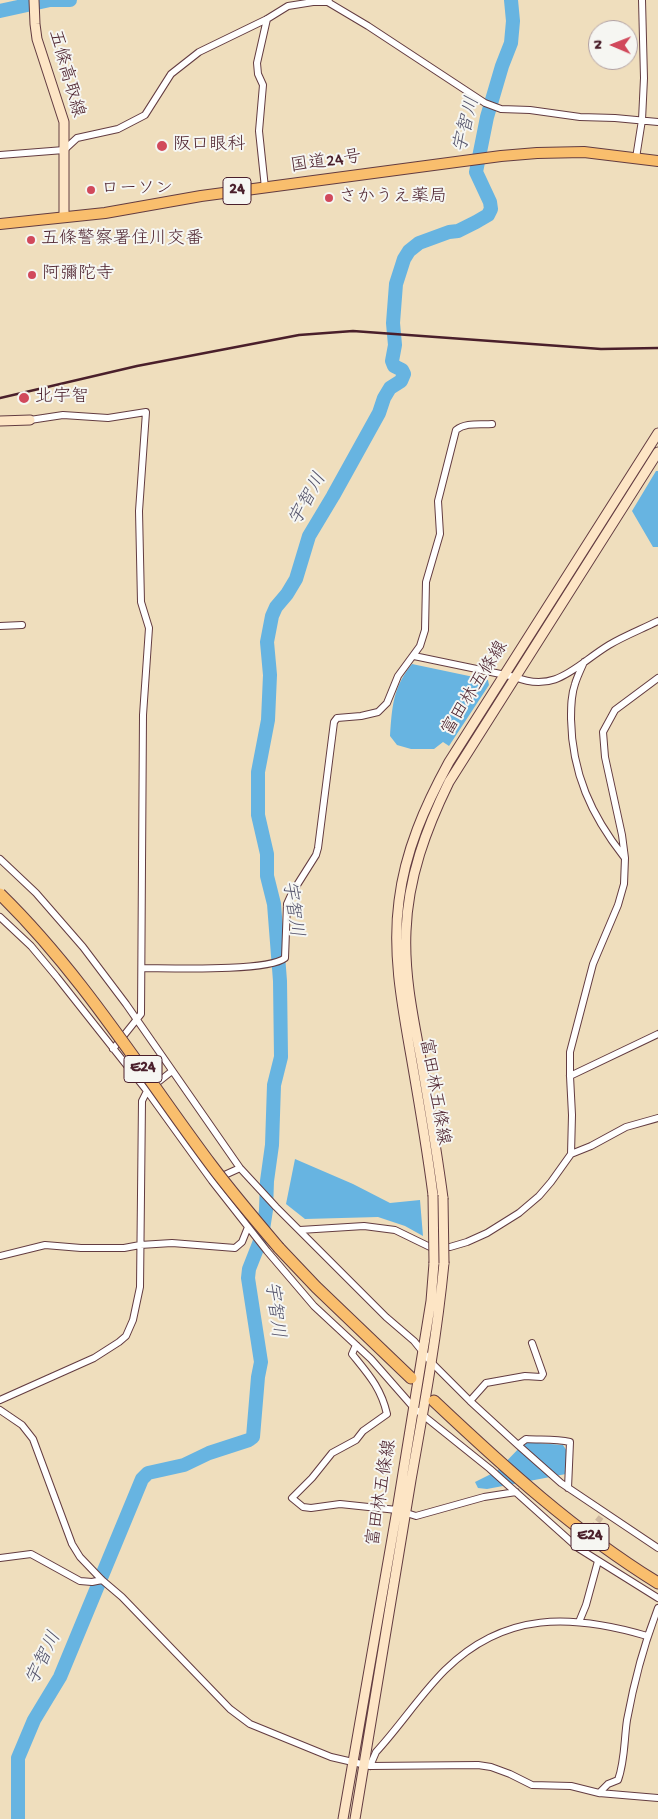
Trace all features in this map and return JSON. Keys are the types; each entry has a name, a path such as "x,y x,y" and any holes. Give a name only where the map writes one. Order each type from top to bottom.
{"highway":[{"name":"国道24号","path":"0,224 105,213 201,196 537,153 584,152 658,161"},
{"name":"E24","path":"0,894 51,948 86,992 212,1166 279,1248 316,1288 411,1378"},
{"name":"E24","path":"434,1401 494,1466 527,1487 593,1540 658,1583"}],"main road":[{"name":"五條高取線","path":"34,0 35,24 41,53 56,92 64,122 64,217"},
{"path":"0,421 30,420"},
{"name":"富田林五條線","path":"355,1819 367,1765 402,1512 414,1408 431,1301 434,1263 433,1195 402,1003 398,965 397,930 399,901 406,866 424,811 449,762 658,433"},
{"name":"富田林五條線","path":"343,1819 402,1512 424,1416 439,1313 444,1263 443,1198 437,1150 407,976 406,931 414,869 437,806 449,782 658,452"}],"street":[{"path":"636,158 642,120 644,78 642,0"},
{"path":"0,155 64,150 77,138 118,129 145,115 171,74 199,52 267,19 288,6 327,1 485,103 501,109 530,110 580,118 658,122"},
{"path":"265,188 259,130 263,85 256,63 267,19"},
{"path":"30,420 63,415 108,418 146,412 139,511 141,602 149,628 143,715 141,1014 113,1049"},
{"path":"142,968 253,966 273,964 285,958 287,904 316,855 318,848 334,722 337,718 378,712 387,703 398,676 420,646 425,630 426,582 440,534 438,500 456,430 460,426 492,424"},
{"path":"414,656 515,677 528,682 552,682 566,675 610,644 658,621"},
{"path":"0,626 22,625"},
{"path":"584,662 574,685 571,703 573,752 578,774 596,817 625,858"},
{"path":"571,1154 570,1052 590,974 618,905 624,884 625,858 622,835 605,757 603,732 615,710 658,678"},
{"path":"0,859 36,893 120,996 250,1180 470,1401 518,1445 561,1483 602,1514 658,1548"},
{"path":"0,917 37,953 147,1091 248,1227 314,1306 371,1360 414,1408 494,1466 516,1492 598,1561 658,1598"},
{"path":"570,1076 658,1034"},
{"path":"0,1400 94,1358 126,1336 134,1320 140,1287 142,1101 147,1091 172,1071"},
{"path":"300,1230 364,1226 395,1230 430,1247 450,1248 487,1233 519,1213 545,1189 571,1154 591,1146 626,1126 658,1118"},
{"path":"212,1181 240,1168"},
{"path":"0,1256 45,1245 81,1248 124,1248 140,1245 200,1244 235,1248 242,1242 248,1227"},
{"path":"470,1401 486,1383 525,1376 541,1377 543,1374 532,1343"},
{"path":"356,1345 352,1354 383,1396 388,1414 363,1431 356,1440 332,1453 312,1478 292,1498 303,1507 311,1508 340,1504 402,1512 416,1516 484,1497 516,1492"},
{"path":"0,1410 22,1425 33,1439 72,1544 80,1557 122,1597 230,1708 250,1724 331,1757 367,1765 478,1765 491,1767 510,1774 532,1785 570,1786 599,1793 658,1798"},
{"path":"518,1445 526,1439 570,1442 568,1488"},
{"path":"0,1558 31,1554 80,1581 92,1582 102,1580"},
{"path":"579,1622 586,1605 598,1561"},
{"path":"599,1793 608,1784 618,1780 623,1768 627,1720 647,1636 658,1608"},
{"path":"367,1765 429,1688 462,1655 491,1636 530,1624 579,1622 617,1627 647,1636"}],"water":[{"path":"656,471 658,471 658,547 653,547 632,511"},
{"path":"412,664 488,680 489,685 449,746 443,742 434,749 411,749 397,745 390,736 397,689"},
{"path":"295,1159 353,1184 390,1203 420,1200 423,1236 405,1226 378,1217 305,1219 286,1204"},
{"path":"525,1442 563,1445 567,1451 566,1474 487,1489 478,1488 475,1482 497,1471"}],"waterway":[{"path":"0,11 50,0 70,0"},
{"name":"宇智川","path":"18,1819 18,1758 34,1720 60,1677 142,1479 148,1473 184,1465 209,1453 253,1437 261,1362 248,1278 249,1269 262,1236 266,1210 267,1181 272,1145 274,1085 281,1057 280,981 274,904 267,876 267,854 258,815 258,772 268,720 270,675 267,642 272,616 276,607 296,579 309,536 379,413 384,398 390,388 401,381 404,374 402,370 394,366 392,361 395,345 393,323 396,284 404,259 409,251 419,243 449,232 458,231 488,215 491,209 490,202 476,172 487,117 511,43 513,21 511,0"}],"tunnel":[{"path":"581,1543 601,1517"}],"railway":[{"path":"0,398 137,366 299,335 353,331 601,349 658,348"}],"place":[{"name":"阪口眼科","path":"162,146"},
{"name":"ローソン","path":"91,190"},
{"name":"さかうえ薬局","path":"329,198"},
{"name":"五條警察署住川交番","path":"31,240"},
{"name":"阿彌陀寺","path":"32,275"},
{"name":"北宇智","path":"24,398"}]}
